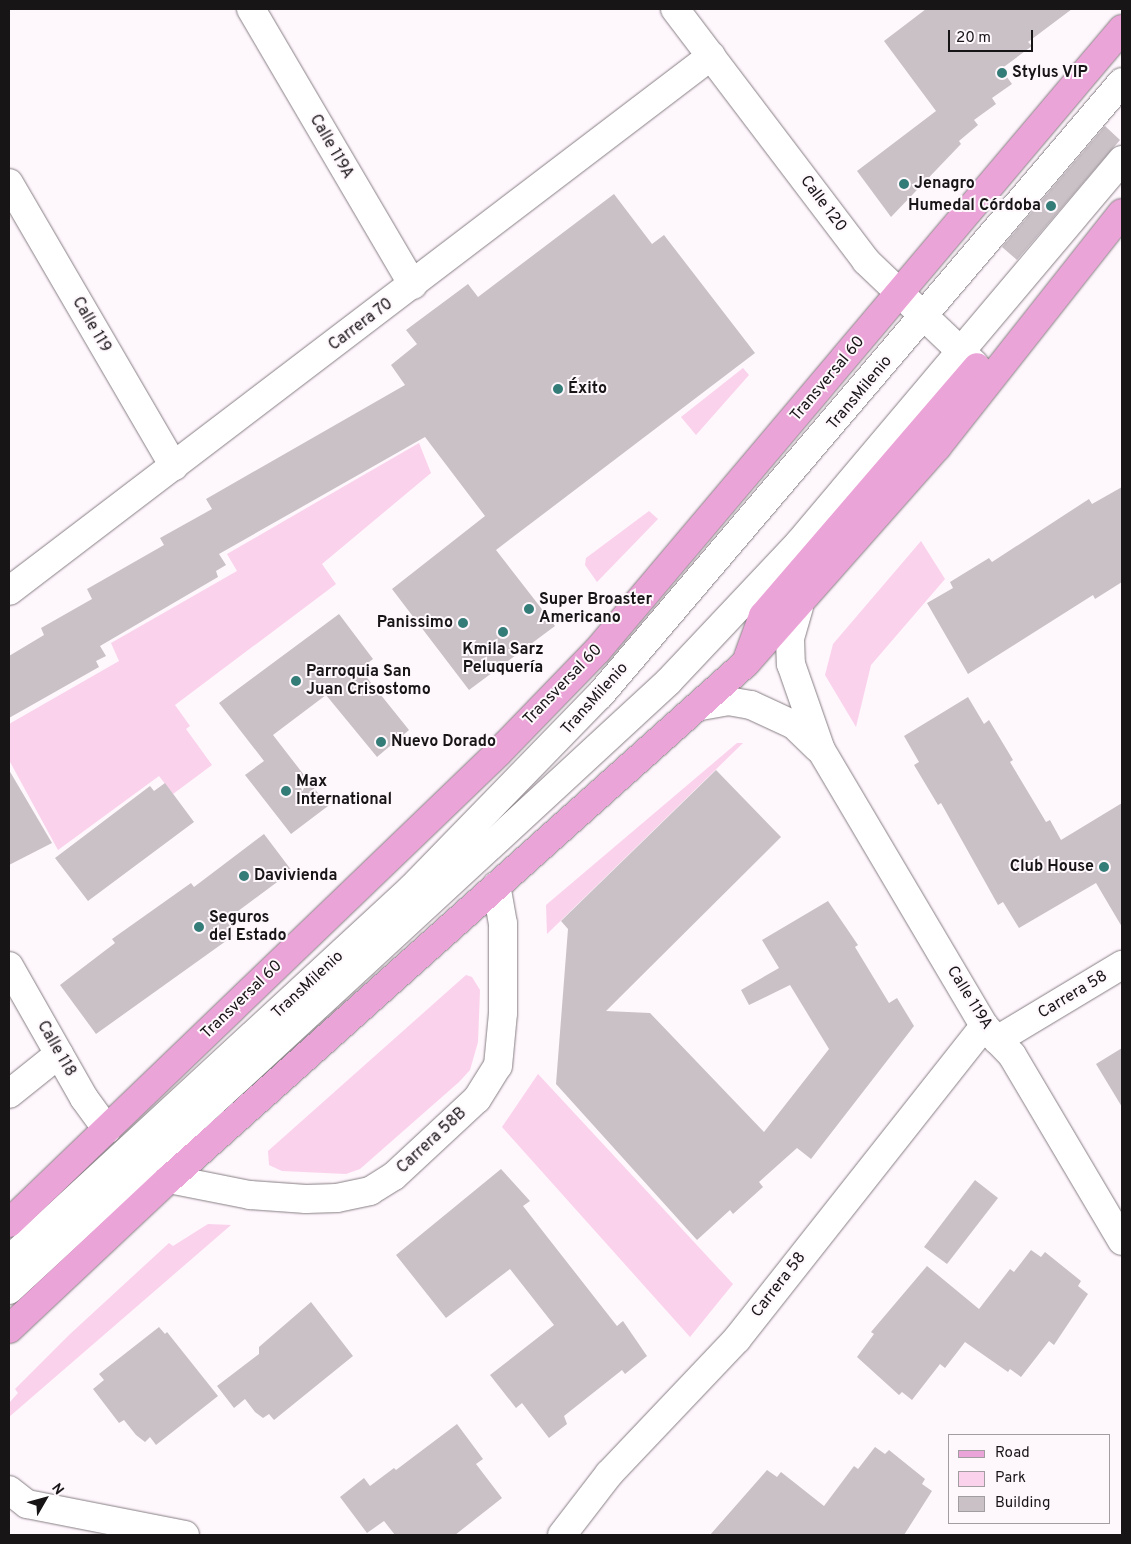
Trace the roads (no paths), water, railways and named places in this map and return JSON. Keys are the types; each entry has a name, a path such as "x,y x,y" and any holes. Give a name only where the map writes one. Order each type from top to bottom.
{"main road":[{"name":"Transversal 60","path":"9,1223 498,753 597,651 1122,29"},
{"path":"746,663 762,616 977,366 1122,213"},
{"path":"9,1329 170,1179 496,886 701,706 746,663 799,607 977,366"}],"street":[{"name":"Calle 119A","path":"251,9 413,285"},
{"name":"Calle 120","path":"675,9 866,260 977,366"},
{"name":"Carrera 70","path":"9,592 711,56"},
{"name":"TransMilenio","path":"9,1260 332,964 493,808 600,695 808,454 1122,82"},
{"name":"TransMilenio","path":"9,1290 668,682 799,543 977,366 1122,160"},
{"name":"Calle 119","path":"9,183 174,466"},
{"path":"726,500 808,454"},
{"name":"Calle 119A","path":"799,607 790,639 791,664 821,750 991,1033 1012,1055 1122,1241"},
{"name":"Calle 119A","path":"701,706 728,701 760,708 794,725 821,750"},
{"name":"Carrera 58B","path":"170,1179 234,1192 306,1199 337,1198 370,1191 394,1176 477,1098 498,1066 503,1013 503,924 496,886"},
{"name":"Calle 118","path":"9,966 59,1054 107,1130"},
{"name":"Carrera 58","path":"562,1535 609,1474 737,1339 991,1033 1122,966"},
{"path":"9,1094 59,1054"},
{"path":"9,1490 26,1504 185,1535"}],"place":[{"name":"Stylus VIP","path":"1002,73"},
{"name":"Jenagro","path":"904,184"},
{"name":"Humedal Córdoba","path":"1051,206"},
{"name":"Éxito","path":"558,389"},
{"name":"Super Broaster Americano","path":"529,609"},
{"name":"Panissimo","path":"463,623"},
{"name":"Kmila Sarz Peluquería","path":"503,632"},
{"name":"Parroquia San Juan Crisostomo","path":"296,681"},
{"name":"Nuevo Dorado","path":"381,742"},
{"name":"Max International","path":"286,791"},
{"name":"Club House","path":"1104,867"},
{"name":"Davivienda","path":"244,876"},
{"name":"Seguros del Estado","path":"199,927"}]}
